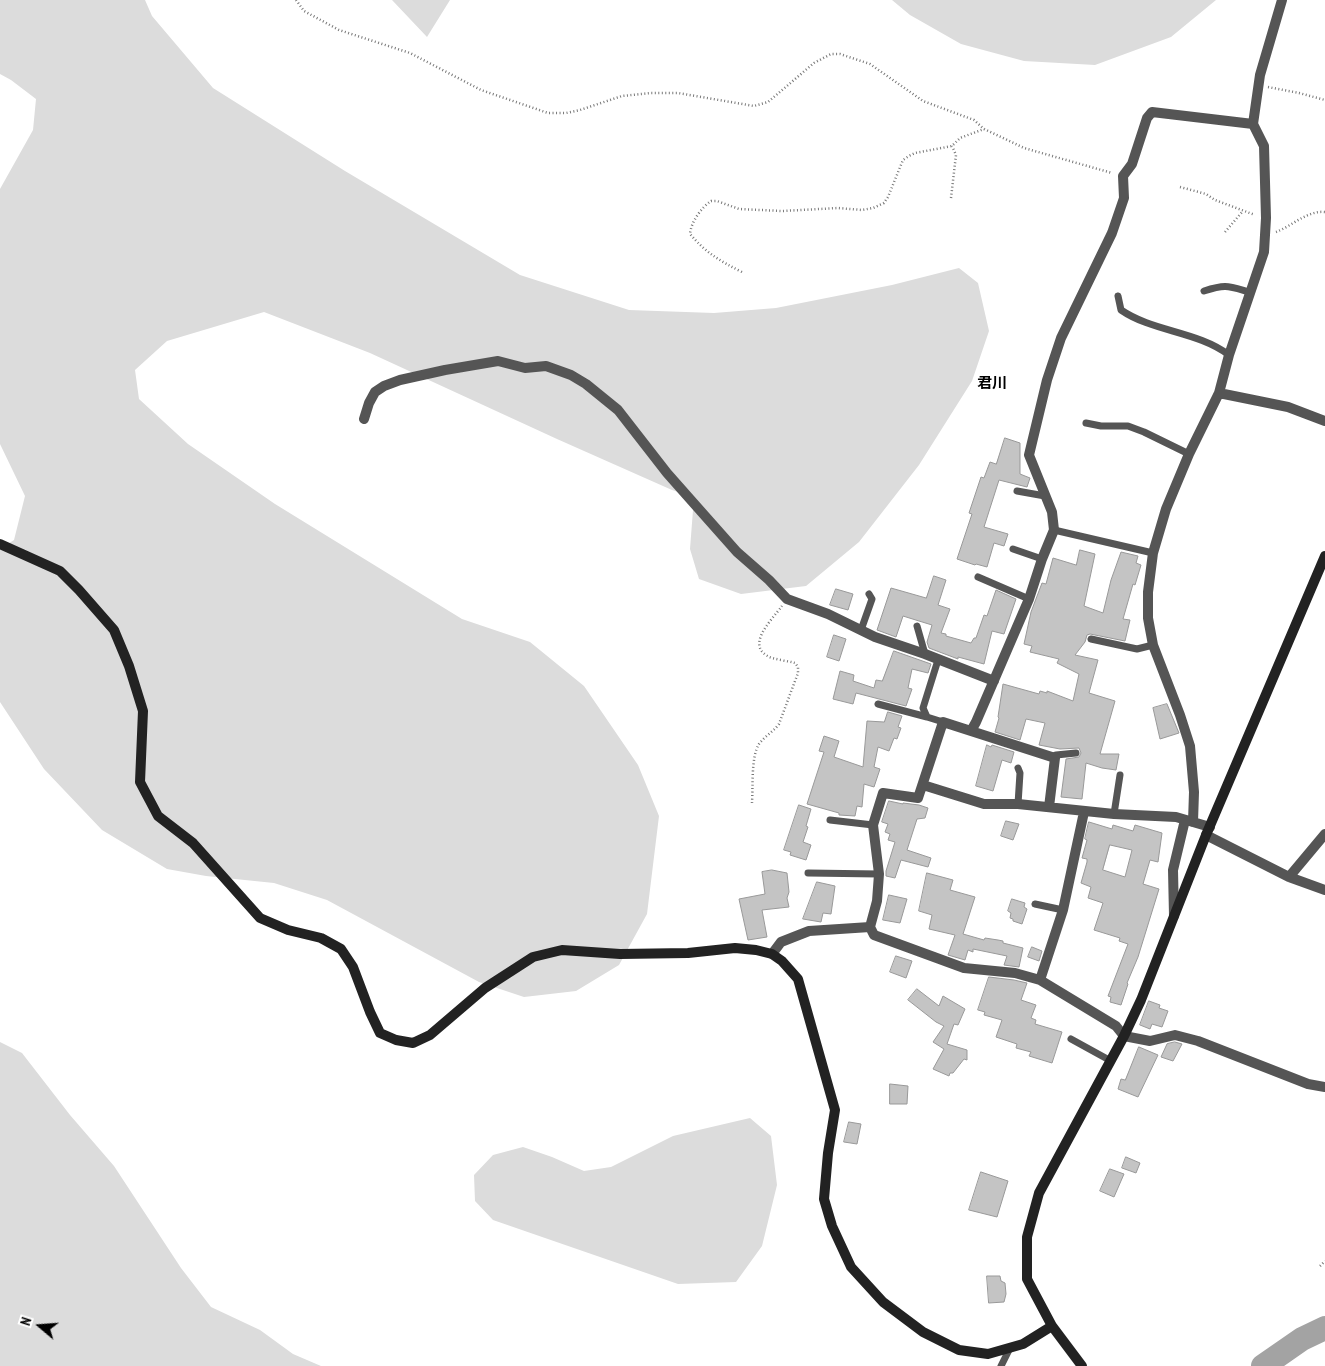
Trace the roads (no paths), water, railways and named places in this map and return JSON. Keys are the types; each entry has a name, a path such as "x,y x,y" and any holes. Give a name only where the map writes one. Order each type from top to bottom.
{"street":[{"path":"1174,920 1173,870 1189,821 1194,792 1190,746 1153,645 1148,609 1148,592 1153,553 1166,509 1189,454 1220,392 1229,355 1264,252 1264,146 1253,124 1260,75 1282,0"},
{"path":"971,731 1028,600 1054,530 1052,512 1029,455 1035,426 1047,380 1061,338 1112,233 1124,198 1123,176 1132,164 1147,118 1152,112 1253,124"},
{"path":"364,419 375,392 384,386 400,380 445,370 498,361 525,368 546,366 571,375 586,384 618,410 666,473 737,552 787,599 828,614 875,637 994,681"},
{"path":"1220,392 1288,407 1325,421"},
{"path":"0,544 60,571 114,630 130,666 143,711 140,782 158,816 193,843 260,918 288,930 321,938 341,949 353,967 366,1003 380,1033 396,1040 413,1043 430,1035 485,988 534,956 562,950 620,954 688,954 736,948 772,954 798,980 835,1110 828,1153 824,1199 832,1226 851,1267 883,1302 923,1332 959,1350 988,1354 1023,1344 1052,1326"},
{"path":"1082,1366 1052,1326 1027,1279 1026,1237 1040,1193 1124,1036 1174,920 1208,831 1325,556"},
{"path":"1049,807 1055,758 943,722 918,798 883,793 873,825 879,874 877,901 870,927 874,935 964,968 1015,973 1040,980 1116,1026 1124,1036 1150,1042 1175,1035 1198,1041 1308,1084 1325,1087"},
{"path":"923,785 984,804 1018,804 1084,812 1176,816 1189,821 1290,876 1325,890"},
{"path":"1040,980 1063,910 1084,812"},
{"path":"1290,876 1325,834"},
{"path":"772,954 781,942 810,931 870,927"}],"lane":[{"path":"1204,291 1228,286 1250,292"},
{"path":"1118,296 1121,310 1131,317 1199,339 1229,355"},
{"path":"1086,422 1101,426 1128,426 1189,454"},
{"path":"1017,491 1045,496"},
{"path":"1054,530 1153,553"},
{"path":"1013,549 1042,559"},
{"path":"978,577 1028,600"},
{"path":"861,630 872,598 869,594"},
{"path":"916,626 925,654"},
{"path":"1092,639 1137,649 1153,645"},
{"path":"927,717 923,708 938,660"},
{"path":"878,704 943,722"},
{"path":"1052,757 1076,753"},
{"path":"1018,768 1020,773 1018,804"},
{"path":"1114,814 1120,775"},
{"path":"830,820 873,825"},
{"path":"808,873 879,874"},
{"path":"1035,904 1063,910"},
{"path":"1071,1039 1111,1060"},
{"path":"1001,1366 1010,1348"}],"waterway":[{"path":"1263,1366 1302,1339 1325,1328"}],"district":[{"name":"君川","path":"992,384"}]}
